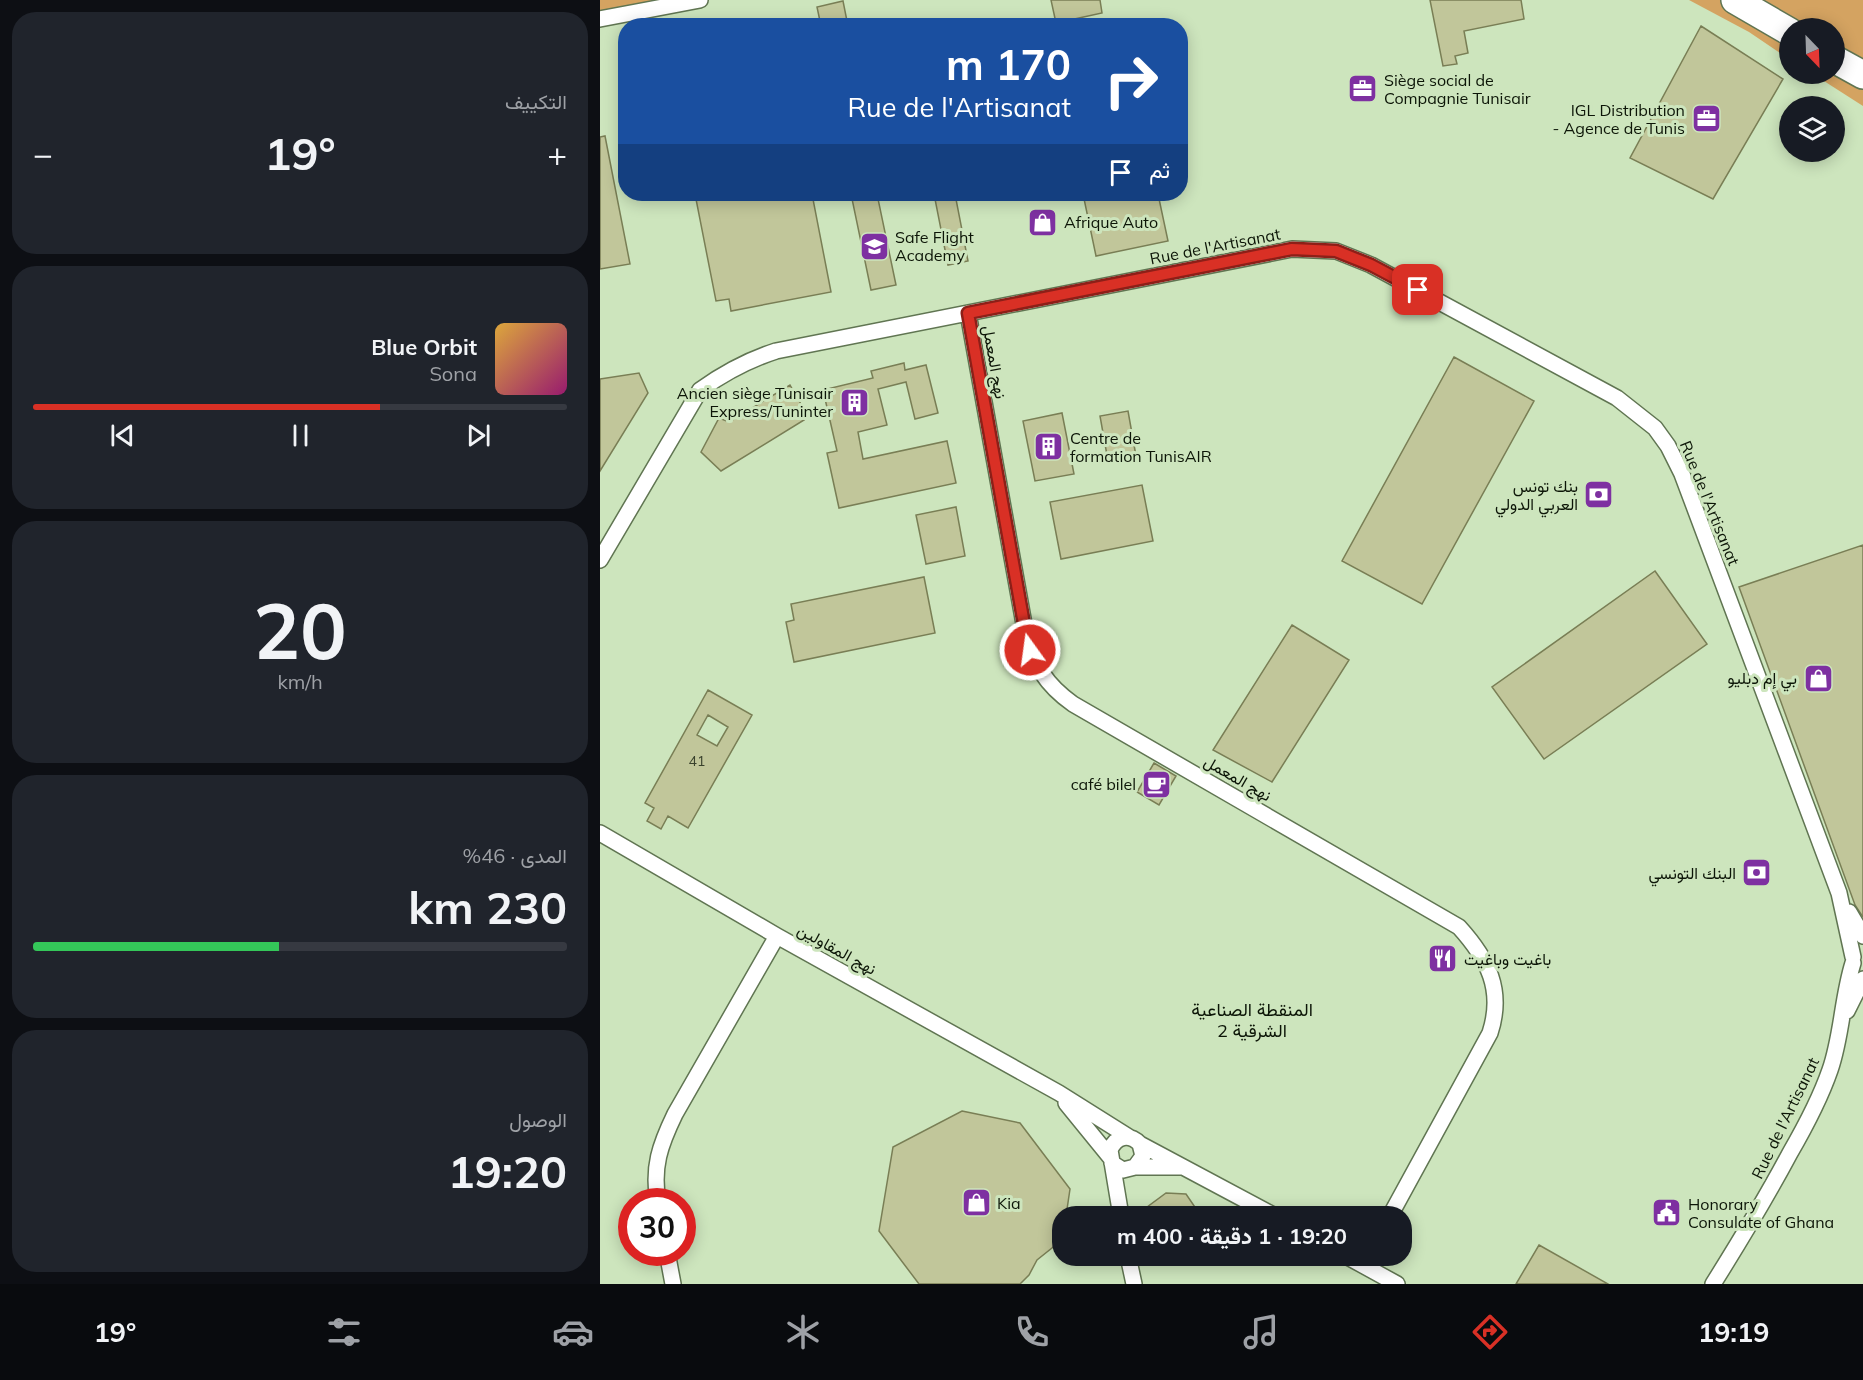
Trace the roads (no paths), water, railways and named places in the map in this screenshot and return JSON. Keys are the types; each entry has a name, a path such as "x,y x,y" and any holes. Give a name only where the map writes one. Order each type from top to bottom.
{"highway":[{"path":"1735,0 1779,26"},
{"path":"1845,65 1863,75"}],"street":[{"path":"600,19 700,0"},
{"name":"Rue de l'Artisanat","path":"600,560 700,390 750,360 776,351 1292,249 1336,251 1371,265 1617,398 1654,428 1668,446 1682,474 1839,894 1856,956 1848,977 1836,1051 1830,1072 1802,1133 1713,1284"},
{"name":"نهج المعمل","path":"968,313 1026,635 1033,659 1055,691 1073,704 1459,927 1475,945 1487,966 1497,1003 1496,1016 1490,1034 1395,1206"},
{"name":"نهج المقاولين","path":"600,833 777,936 1059,1094 1135,1140 1256,1206"},
{"name":"Rue de l'Artisanat","path":"1839,894 1863,936"},
{"path":"656,1188 657,1155 664,1135 777,936"},
{"path":"1856,956 1854,968 1863,977"},
{"name":"Rue de l'Artisanat","path":"1840,1024 1863,977"},
{"name":"نهج المقاولين","path":"1059,1094 1111,1160"},
{"path":"1118,1199 1132,1168 1143,1156 1135,1140 1117,1140 1110,1150 1111,1160 1119,1206"},
{"path":"1111,1160 1123,1170 1132,1168"},
{"name":"نهج المقاولين","path":"1132,1168 1183,1167"},
{"path":"669,1266 672,1284"},
{"path":"1130,1266 1134,1284"},
{"path":"1373,1266 1397,1284"}],"place":[{"name":"Siège social de Compagnie Tunisair","path":"1363,89"},
{"name":"IGL Distribution - Agence de Tunis","path":"1706,119"},
{"name":"Afrique Auto","path":"1043,222"},
{"name":"Safe Flight Academy","path":"874,246"},
{"name":"Ancien siège Tunisair Express/Tuninter","path":"854,402"},
{"name":"Centre de formation TunisAIR","path":"1049,447"},
{"name":"بنك تونس العربي الدولي","path":"1599,495"},
{"name":"بي إم دبليو","path":"1818,678"},
{"name":"café bilel","path":"1157,784"},
{"name":"البنك التونسي","path":"1757,873"},
{"name":"باغيت وباغيت","path":"1443,959"},
{"name":"Kia","path":"976,1203"},
{"name":"Honorary Consulate of Ghana","path":"1667,1213"}],"district":[{"name":"المنقطة الصناعية الشرقية 2","path":"1252,1019"}]}
